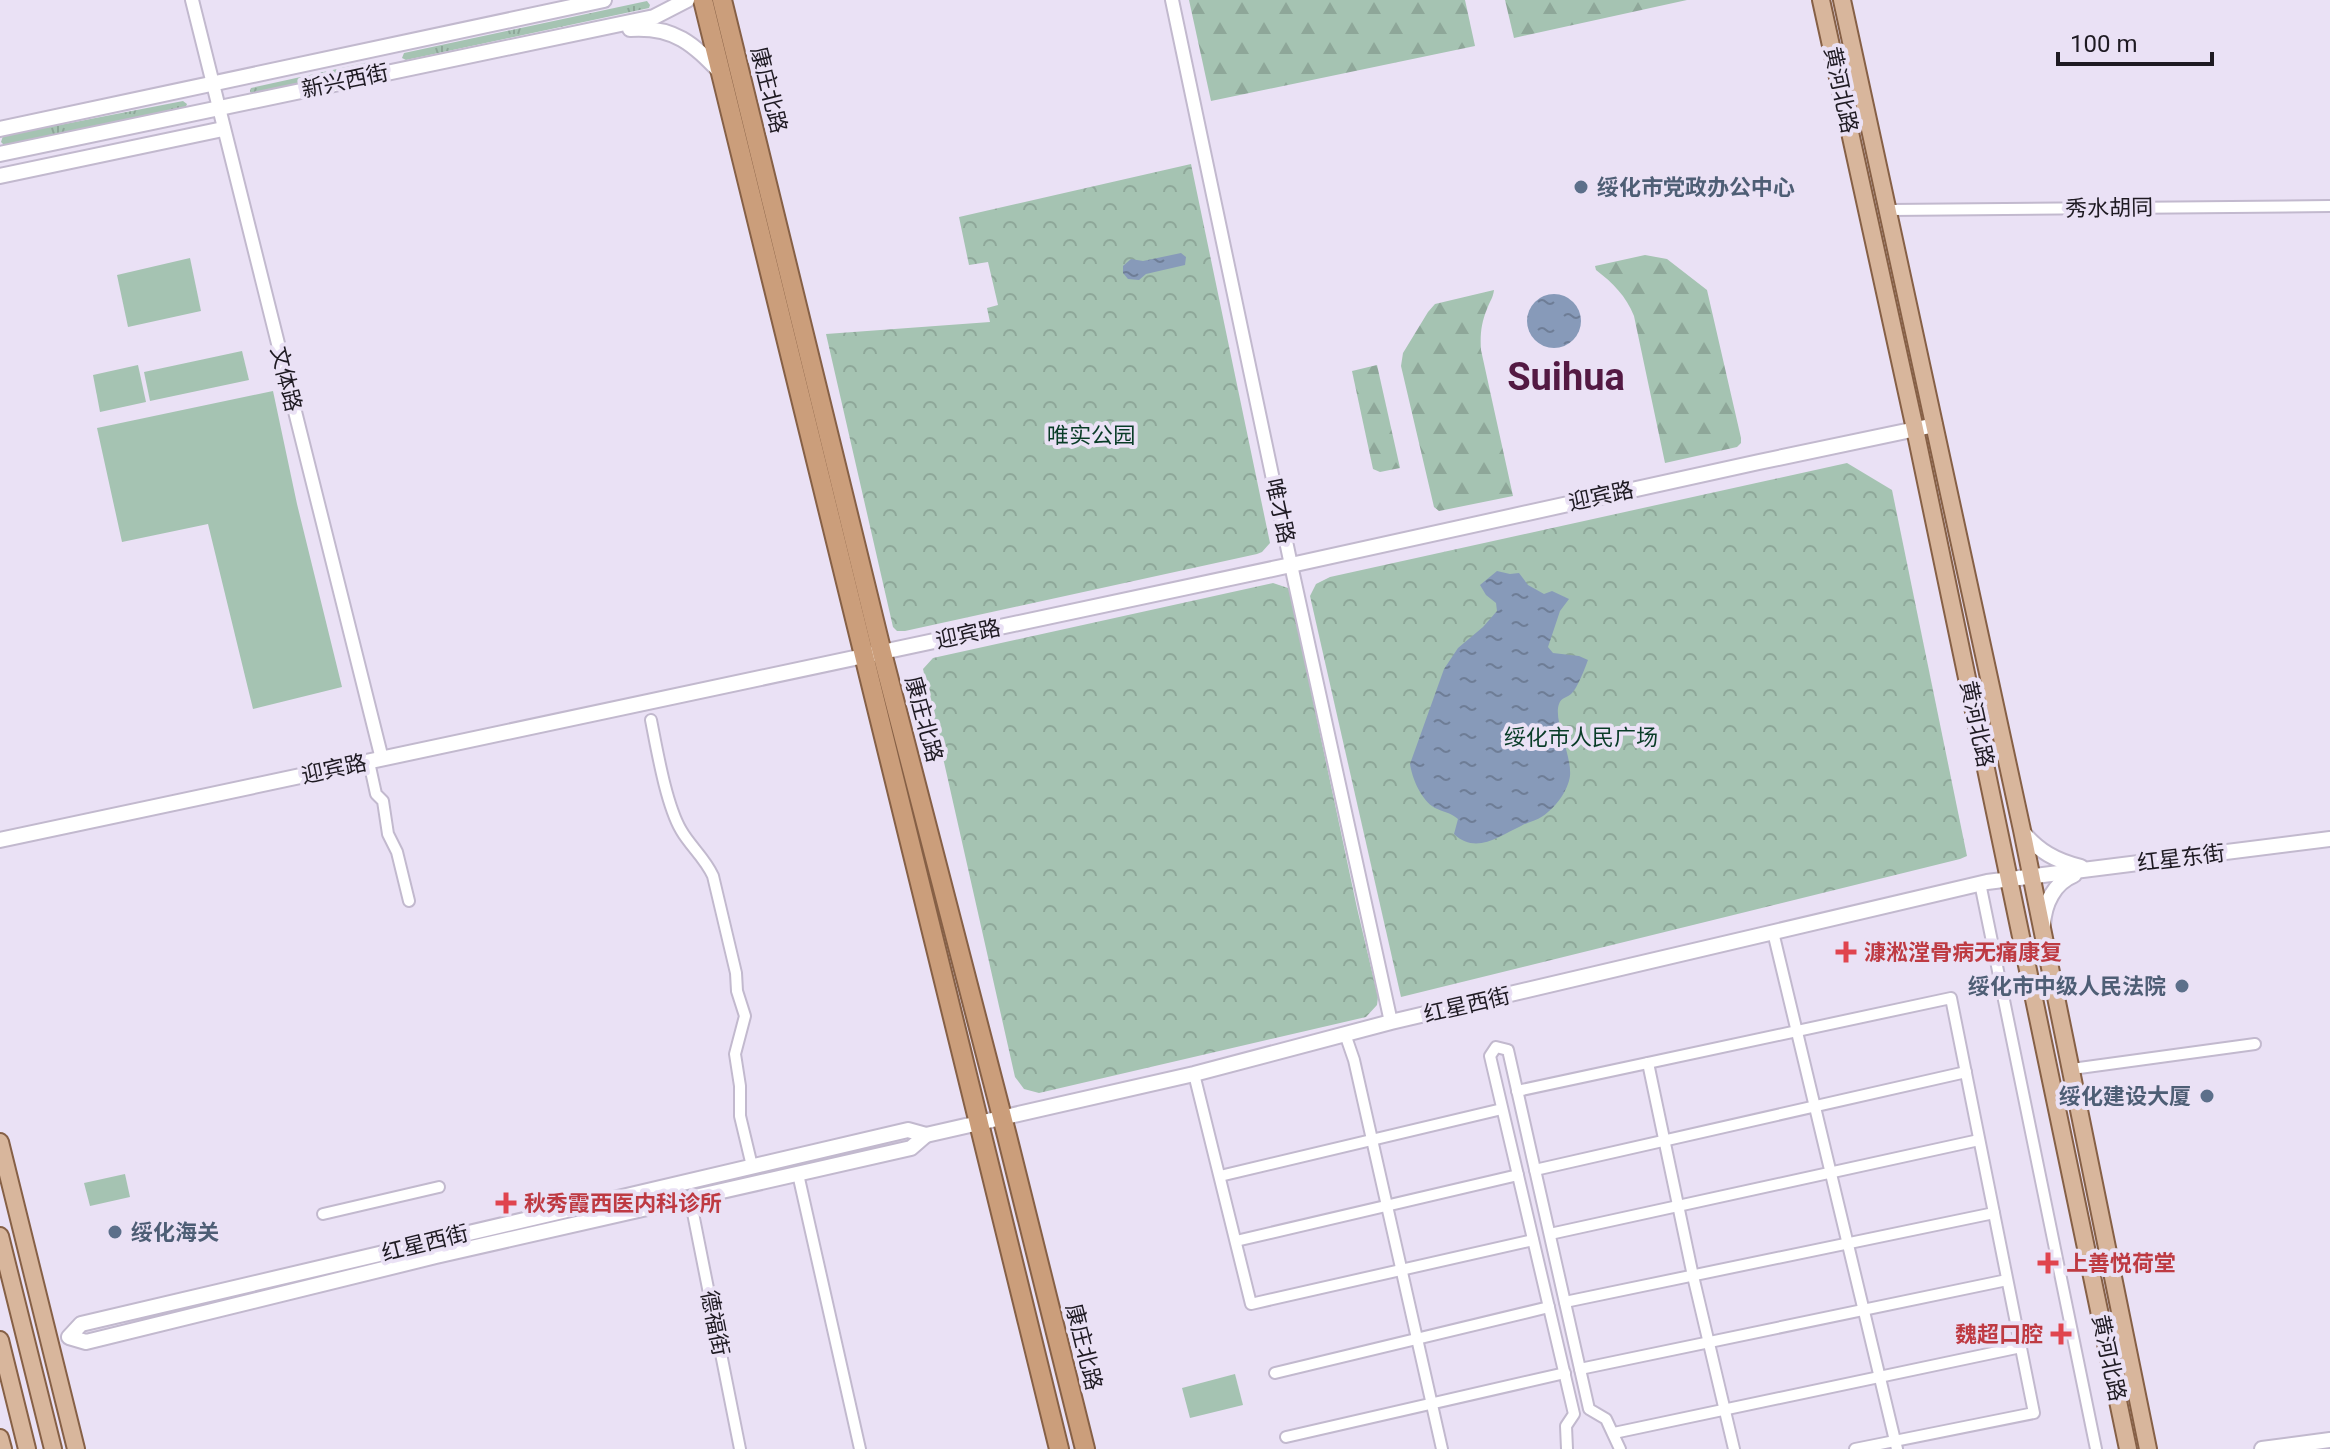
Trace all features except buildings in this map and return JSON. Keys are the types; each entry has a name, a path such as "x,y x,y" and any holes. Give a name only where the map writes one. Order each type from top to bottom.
{"highway":[{"name":"康庄北路","path":"703,0 873,654 1003,1119 1085,1449"},
{"name":"康庄北路","path":"722,0 980,1124 1059,1449"}],"main road":[{"path":"537,15 574,0"},
{"name":"新兴西街","path":"0,129 604,0"},
{"name":"新兴西街","path":"0,154 654,17 687,0"},
{"name":"黄河北路","path":"1821,0 1915,429 2128,1449"},
{"name":"黄河北路","path":"1842,0 2022,830 2148,1449"},
{"path":"543,39 578,39 633,28 654,28 684,39 722,74"},
{"path":"388,46 394,70"},
{"path":"0,176 223,129"},
{"name":"迎宾路","path":"0,840 1935,425"},
{"path":"2022,830 2036,847 2053,858 2079,867 2093,868"},
{"name":"红星东街","path":"2009,879 2330,839"},
{"path":"2042,932 2046,904 2059,883 2093,868"},
{"name":"红星西街","path":"28,1347 69,1337 86,1342 202,1315 686,1181 908,1130 926,1135 1003,1119 1194,1074 1391,1022 1980,883 2009,879"},
{"name":"红星西街","path":"69,1337 81,1324 798,1174 911,1148 926,1135"},
{"path":"0,1142 76,1449"},
{"path":"686,1181 690,1198"},
{"path":"0,1236 53,1449"},
{"path":"197,1298 202,1315"},
{"path":"1,1346 27,1449"},
{"path":"0,1438 3,1449"},
{"path":"2262,1449 2330,1440"}],"street":[{"name":"文体路","path":"192,0 375,760"},
{"name":"唯才路","path":"1172,0 1391,1022"},
{"name":"秀水胡同","path":"1889,210 2330,206"},
{"path":"651,720 660,766 680,829 707,862 713,876 736,973 737,991 745,1016 735,1054 740,1086 740,1116 752,1166"},
{"path":"375,760 376,794 383,801 388,834 397,852 409,901"},
{"path":"1980,883 2096,1449"},
{"path":"1773,932 1896,1445"},
{"path":"1517,1091 1951,998 2034,1413 1896,1445 1855,1449"},
{"path":"1345,1034 1354,1060 1442,1449"},
{"path":"2072,1069 2255,1044"},
{"path":"1566,1449 1566,1426 1574,1414 1490,1056 1496,1047 1508,1050 1589,1409 1606,1419 1620,1449"},
{"path":"1648,1063 1734,1449"},
{"path":"1535,1170 1966,1072"},
{"path":"1194,1074 1251,1304 1533,1240"},
{"path":"1220,1176 1502,1109"},
{"path":"1550,1234 1979,1140"},
{"path":"798,1174 860,1449"},
{"path":"1236,1241 1518,1175"},
{"path":"323,1214 439,1187"},
{"name":"德福街","path":"690,1198 740,1449"},
{"path":"1565,1302 1994,1213"},
{"path":"1580,1369 2007,1280"},
{"path":"1275,1373 1549,1307"},
{"path":"1614,1433 2021,1347"},
{"path":"1286,1437 1565,1373"}],"green space":[{"path":"1189,0 1465,0 1475,46 1211,101"},
{"path":"1505,0 1687,0 1514,38"},
{"path":"647,1 649,8 406,60 402,58 404,53"},
{"path":"382,61 380,66 252,95 250,91 251,88"},
{"path":"183,101 187,104 185,109 5,146 1,142 3,136"},
{"name":"唯实公园","path":"1191,164 1270,543 1257,554 897,631 893,627 826,334 990,322 987,308 998,305 988,262 969,265 959,217"},
{"path":"1645,255 1667,259 1707,290 1741,438 1737,447 1665,463 1634,316 1623,296 1595,266"},
{"path":"190,258 201,311 128,327 117,275"},
{"path":"1494,290 1482,324 1481,350 1513,496 1439,511 1434,507 1401,366 1403,353 1435,304"},
{"path":"242,351 249,380 150,401 144,372"},
{"path":"138,365 146,402 100,412 93,375"},
{"path":"1377,365 1400,468 1380,472 1373,469 1352,371"},
{"path":"273,391 342,687 253,709 208,524 122,542 97,428"},
{"name":"绥化市人民广场","path":"1847,463 1892,490 1967,856 1401,997 1310,596 1316,584 1330,577"},
{"path":"1273,583 1288,588 1290,592 1378,997 1377,1005 1366,1017 1039,1093 1024,1089 1015,1077 923,669 933,658"},
{"path":"125,1174 130,1197 90,1206 84,1183"},
{"path":"1235,1374 1243,1405 1190,1418 1182,1388"}],"water":[{"path":"1181,253 1186,257 1185,265 1146,274 1139,280 1128,279 1123,273 1123,266 1131,259 1143,261"},
{"path":"1554,294 1573,302 1581,321 1573,340 1554,348 1535,340 1527,321 1535,302"},
{"path":"1497,571 1519,573 1528,585 1544,594 1552,591 1569,599 1560,611 1548,647 1553,653 1588,660 1574,690 1559,704 1558,719 1570,768 1567,787 1560,799 1538,819 1488,842 1471,843 1454,834 1458,819 1425,800 1410,764 1444,669 1458,648 1497,611 1496,603 1480,585"}],"place":[{"name":"绥化市党政办公中心","path":"1581,187"},
{"name":"漮淞漟骨病无痛康复","path":"1846,952"},
{"name":"绥化市中级人民法院","path":"2182,986"},
{"name":"绥化建设大厦","path":"2207,1096"},
{"name":"秋秀霞西医内科诊所","path":"506,1203"},
{"name":"绥化海关","path":"115,1232"},
{"name":"上善悦荷堂","path":"2048,1263"},
{"name":"魏超口腔","path":"2061,1334"}],"district":[{"name":"Suihua","path":"1566,377"}]}
